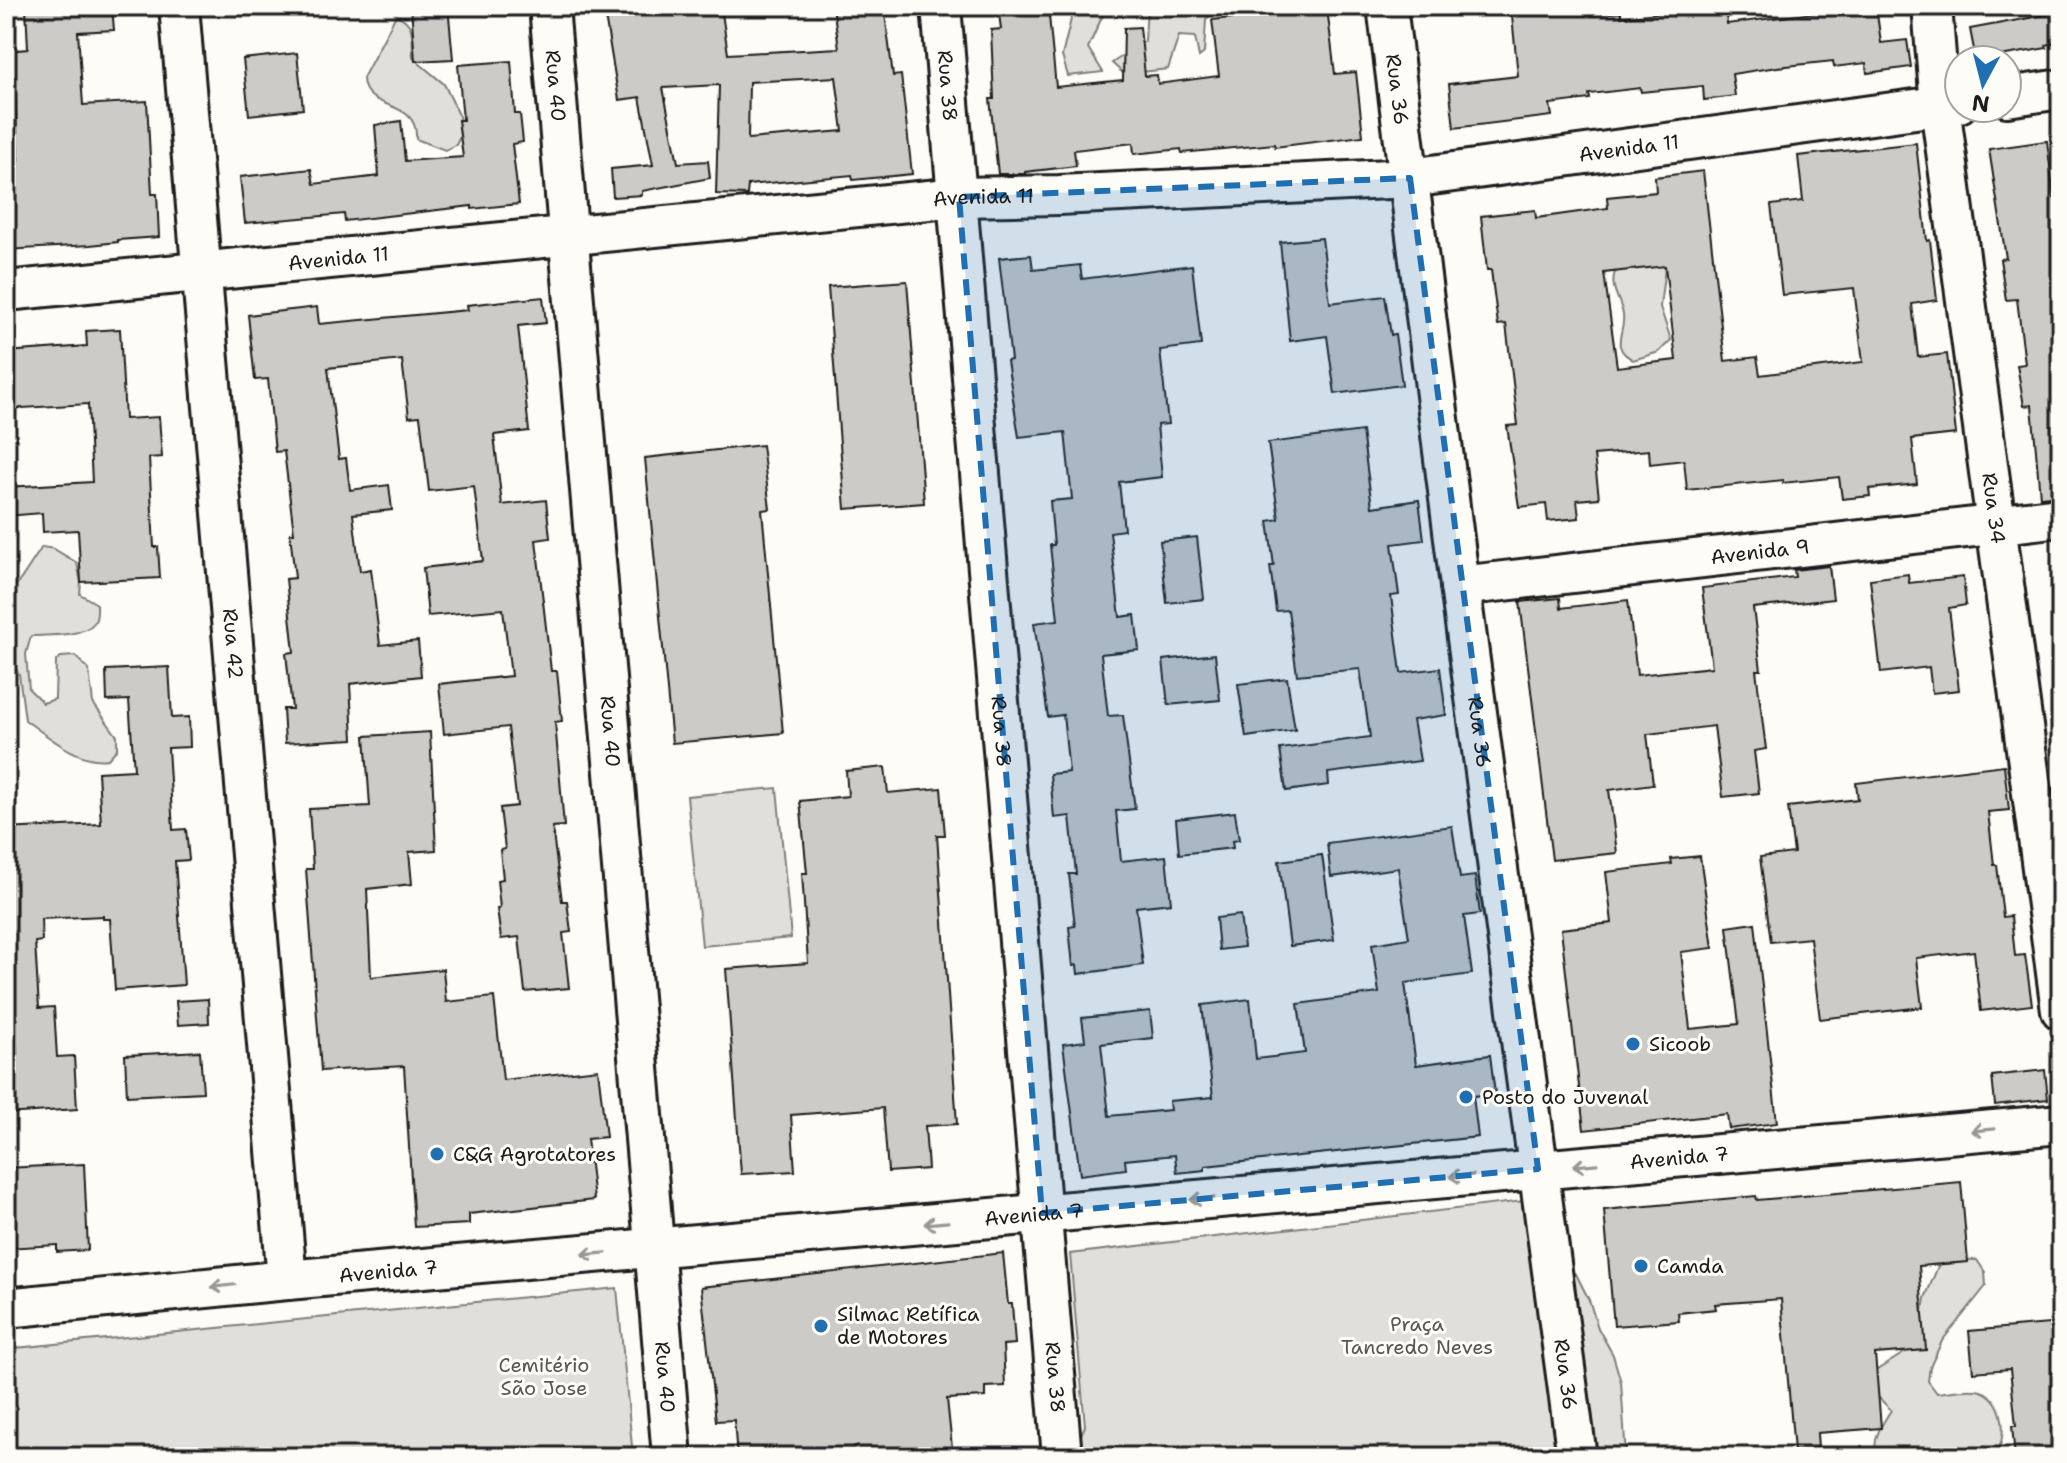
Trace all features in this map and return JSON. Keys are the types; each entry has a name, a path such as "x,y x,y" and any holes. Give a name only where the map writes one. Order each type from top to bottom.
{"street":[{"name":"Rua 42","path":"179,6 287,1280"},
{"name":"Rua 40","path":"549,6 672,1457"},
{"name":"Rua 38","path":"941,6 1062,1457"},
{"name":"Rua 36","path":"1387,6 1460,586 1577,1457"},
{"name":"Rua 34","path":"1932,6 1943,66"},
{"path":"2023,95 2061,89"},
{"name":"Avenida 11","path":"6,291 959,197 1410,178 1943,105"},
{"name":"Rua 34","path":"1952,124 1997,525 2061,1010"},
{"name":"Avenida 9","path":"1460,586 2061,517"},
{"name":"Avenida 7","path":"6,1308 287,1280 2061,1124"}],"highlighted area":[{"path":"1410,178 1538,1169 1042,1213 959,197"}],"green space":[{"path":"1070,6 1107,6 1088,48 1103,72 1068,76 1062,56 1072,15"},
{"path":"1147,6 1224,6 1206,19 1204,53 1199,57 1195,37 1179,36 1168,69 1124,74 1112,63 1145,41"},
{"path":"396,15 410,27 413,58 444,84 459,115 460,137 456,145 445,150 416,139 415,126 409,116 372,97 365,89 363,78"},
{"path":"1649,261 1665,267 1660,307 1671,340 1659,352 1633,360 1620,346 1623,319 1614,278 1615,272"},
{"path":"42,547 54,549 77,563 80,594 97,604 97,614 94,623 82,631 31,636 26,654 29,689 43,703 55,699 56,661 61,657 75,656 89,670 93,703 117,736 117,749 108,759 75,753 25,720 19,674 6,656 6,594 19,582"},
{"path":"777,788 791,938 702,946 687,796"},
{"name":"Praça Tancredo Neves","path":"1523,1201 1532,1273 1553,1264 1576,1274 1598,1328 1613,1355 1621,1382 1626,1457 1078,1457 1080,1437 1085,1426 1070,1254"},
{"path":"1941,1259 1977,1260 1985,1272 1986,1286 1942,1341 1930,1367 1928,1381 1937,1393 1971,1389 1989,1395 2000,1411 2001,1441 1994,1457 1878,1457 1876,1439 1891,1410 1878,1397 1874,1372 1910,1349 1920,1331 1925,1298"},
{"name":"Cemitério São Jose","path":"617,1288 633,1457 6,1457 6,1349"}],"building":[{"path":"26,6 112,6 114,30 78,32 83,105 147,101 152,194 157,194 159,237 6,250 6,161 18,160 15,95 9,95 6,51 28,49"},
{"path":"411,6 448,6 453,59 415,61"},
{"path":"631,6 721,6 728,54 839,48 833,6 884,6 893,76 901,75 912,174 853,180 852,175 748,185 747,195 716,194 719,85 663,88 678,163 708,161 710,178 642,191 642,195 613,197 611,169 653,165 640,97 619,100 604,10","holes":["836,77 843,131 748,139 749,82"]},
{"path":"998,6 1048,6 1056,87 1123,80 1124,28 1140,27 1145,76 1157,75 1158,84 1219,76 1212,20 1327,8 1335,74 1356,72 1363,136 1275,147 1274,144 1182,153 1181,149 1134,154 1133,143 1074,150 1076,166 1025,174 998,174 990,99 994,99 991,30 1001,29"},
{"path":"1511,6 1584,6 1585,15 1621,12 1621,17 1694,9 1693,6 1725,6 1727,24 1837,10 1836,6 1876,6 1881,43 1907,40 1911,67 1867,73 1866,63 1834,67 1833,61 1777,67 1732,74 1735,96 1704,100 1703,86 1641,92 1640,88 1589,94 1590,99 1550,104 1552,116 1454,128 1449,84 1518,76"},
{"path":"2061,12 2061,42 2046,45 2047,48 2023,52 2023,44 1973,44 1970,29"},
{"path":"297,53 303,109 249,115 243,59"},
{"path":"511,61 515,114 520,114 523,142 512,144 519,204 472,209 472,206 345,221 344,214 245,223 240,177 311,169 314,184 379,176 375,125 401,121 405,161 463,157 458,120 463,120 458,65"},
{"path":"2047,141 2054,198 2061,197 2061,495 2040,497 2032,405 2024,406 2017,365 2025,364 2017,299 2006,300 2000,259 2006,258 1989,149"},
{"path":"1916,143 1937,300 1912,304 1918,357 1947,354 1956,434 1912,439 1917,484 1869,489 1870,496 1842,499 1839,477 1687,490 1684,460 1650,464 1649,450 1594,455 1599,498 1577,500 1579,518 1548,521 1546,504 1519,507 1507,426 1518,425 1506,324 1498,325 1481,216 1535,210 1536,218 1608,208 1607,197 1656,192 1655,177 1703,171 1725,361 1757,357 1760,375 1863,362 1854,288 1782,295 1771,205 1803,201 1798,156","holes":["1665,266 1676,360 1617,367 1604,273"]},
{"path":"1322,238 1330,303 1385,296 1391,335 1395,334 1402,385 1335,394 1327,336 1290,341 1280,242"},
{"path":"1031,255 1033,270 1080,265 1082,279 1192,265 1201,345 1160,350 1168,424 1157,425 1162,477 1119,482 1124,530 1110,532 1120,617 1135,615 1139,650 1101,654 1108,716 1123,715 1135,809 1116,811 1121,861 1166,856 1171,903 1136,907 1143,965 1078,974 1077,965 1073,966 1069,927 1075,926 1069,874 1076,874 1070,816 1054,818 1050,774 1069,772 1063,715 1048,717 1034,623 1058,620 1050,545 1054,545 1050,501 1072,499 1065,432 1019,437 1007,361 1011,360 999,258"},
{"path":"907,281 924,503 845,509 828,287"},
{"path":"543,297 546,323 518,326 529,431 494,435 502,505 546,500 550,538 536,540 551,671 557,671 562,721 555,722 564,826 552,827 562,901 567,901 571,932 563,933 569,988 525,992 519,937 501,939 497,909 500,908 497,880 503,879 500,850 505,849 500,808 517,806 508,727 444,734 439,684 511,676 503,609 428,616 423,568 483,561 474,486 429,491 420,416 409,417 402,360 328,368 339,459 346,458 350,490 389,485 392,510 353,514 360,571 371,569 380,645 418,641 421,676 350,684 353,739 285,743 283,709 292,709 286,653 294,652 286,579 295,578 290,533 294,533 284,451 275,452 268,379 255,380 248,315 317,307 319,324 468,310 467,305"},
{"path":"120,329 125,419 159,417 162,457 149,458 154,547 158,547 160,578 81,582 78,530 43,532 42,513 6,516 6,487 92,482 88,404 6,409 6,352 87,346 86,331"},
{"path":"1362,431 1372,507 1419,500 1424,540 1392,544 1399,595 1391,596 1401,673 1440,668 1446,715 1413,720 1420,761 1328,773 1329,785 1286,791 1280,749 1370,737 1360,669 1297,675 1288,610 1276,611 1270,566 1274,566 1268,521 1279,519 1268,443"},
{"path":"762,445 770,509 762,510 783,733 672,743 645,458"},
{"path":"1197,537 1204,599 1167,603 1160,541"},
{"path":"1829,566 1833,599 1753,608 1761,670 1756,670 1766,749 1754,751 1759,793 1723,797 1714,726 1647,734 1653,784 1609,790 1617,853 1552,860 1520,602 1560,598 1561,608 1628,600 1637,675 1712,667 1702,588 1795,577 1794,570"},
{"path":"1908,574 1909,583 1963,577 1966,605 1949,608 1959,690 1932,693 1929,667 1881,673 1870,579"},
{"path":"1215,654 1220,700 1168,705 1163,660"},
{"path":"169,667 172,718 189,717 190,747 168,748 173,830 186,829 189,860 175,861 184,985 115,990 110,919 103,919 103,916 41,919 42,941 35,942 39,1008 54,1007 57,1057 74,1056 77,1109 6,1114 6,1063 17,1062 14,996 6,996 6,829 101,824 98,772 134,770 129,700 107,701 106,670"},
{"path":"1287,678 1295,730 1246,737 1238,684"},
{"path":"430,732 436,850 409,852 412,884 367,889 371,977 443,969 446,1002 494,997 503,1080 598,1069 606,1137 587,1139 594,1200 469,1214 469,1224 414,1227 404,1066 321,1071 306,869 313,869 309,809 370,806 365,736"},
{"path":"2004,765 2009,810 1988,812 1994,865 1997,865 2003,917 2011,916 2015,956 2025,955 2032,1005 1981,1011 1974,951 1916,958 1922,1007 1820,1019 1810,938 1771,942 1760,857 1794,853 1788,807 1858,799 1856,783"},
{"path":"885,767 888,793 941,788 945,835 937,835 957,1124 925,1126 928,1169 888,1172 883,1108 791,1115 795,1171 741,1174 726,969 808,963 802,873 807,873 800,801 848,796 846,771"},
{"path":"1235,812 1239,840 1232,841 1233,848 1179,854 1176,819"},
{"path":"1452,826 1460,878 1475,876 1480,914 1464,916 1472,974 1405,983 1416,1065 1490,1055 1495,1094 1473,1096 1478,1137 1205,1166 1205,1170 1177,1173 1175,1155 1125,1160 1126,1169 1080,1175 1063,1044 1085,1041 1082,1018 1150,1011 1153,1038 1101,1044 1109,1116 1170,1110 1169,1101 1213,1097 1202,1005 1250,999 1256,1059 1305,1053 1298,1004 1379,993 1372,944 1409,938 1398,868 1331,877 1327,843"},
{"path":"1322,855 1334,940 1290,946 1279,861"},
{"path":"1700,856 1713,948 1681,952 1690,1029 1739,1024 1727,927 1755,923 1777,1123 1729,1129 1727,1114 1584,1130 1561,929 1612,923 1606,872 1672,864 1671,859"},
{"path":"1240,915 1244,947 1219,950 1216,918"},
{"path":"208,999 209,1023 178,1025 176,1001"},
{"path":"200,1051 203,1092 127,1096 125,1055"},
{"path":"2045,1070 2048,1099 1995,1105 1992,1076"},
{"path":"84,1164 88,1250 57,1252 57,1245 6,1248 6,1168"},
{"path":"1961,1182 1968,1262 1919,1266 1926,1350 1875,1354 1881,1428 1817,1433 1818,1449 1794,1451 1781,1299 1715,1304 1716,1309 1678,1313 1679,1321 1614,1326 1604,1210"},
{"path":"1003,1253 1015,1344 1003,1345 1005,1386 985,1387 985,1397 947,1399 953,1457 737,1457 734,1420 716,1421 701,1287"},
{"path":"2061,1323 2061,1365 2055,1365 2061,1457 2015,1457 2012,1426 2016,1426 2010,1369 1973,1372 1969,1331"}],"place":[{"name":"Sicoob","path":"1633,1044"},
{"name":"Posto do Juvenal","path":"1466,1097"},
{"name":"C&G Agrotatores","path":"437,1154"},
{"name":"Camda","path":"1641,1266"},
{"name":"Silmac Retífica de Motores","path":"821,1326"}]}
